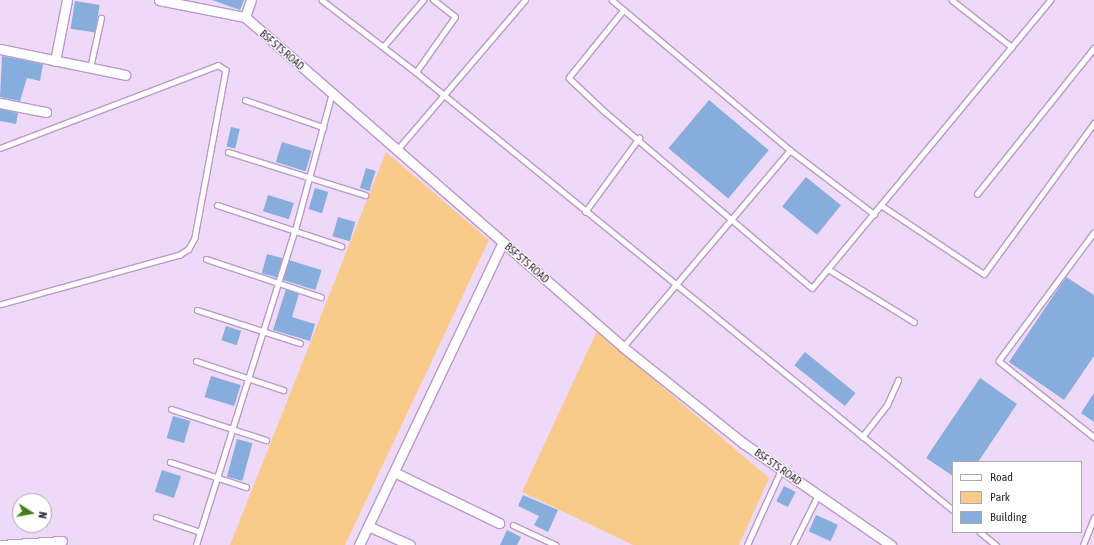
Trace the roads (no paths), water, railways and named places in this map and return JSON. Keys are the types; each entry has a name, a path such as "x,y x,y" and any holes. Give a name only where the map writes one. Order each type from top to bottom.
{"street":[{"path":"55,61 67,0"},
{"path":"159,0 195,3 245,17 251,0"},
{"name":"BSF STS ROAD","path":"245,17 623,347 781,470 890,545"},
{"path":"0,49 125,75"},
{"path":"0,103 46,112"},
{"path":"359,545 503,242"},
{"path":"394,472 500,523"},
{"path":"368,526 410,545"},
{"path":"0,545 62,541"}],"lane":[{"path":"322,0 416,72 675,286 952,509"},
{"path":"383,47 423,0"},
{"path":"416,72 455,18 433,0"},
{"path":"397,150 525,0"},
{"path":"612,0 790,150 874,214"},
{"path":"952,0 1012,47"},
{"path":"624,10 569,78 604,112 639,138 730,221 812,288 1050,0"},
{"path":"90,68 101,18"},
{"path":"977,194 1094,48"},
{"path":"0,148 218,65 226,70 195,238 189,249 180,255 0,305"},
{"path":"196,545 295,230 332,93"},
{"path":"245,100 323,127"},
{"path":"882,204 984,274 1094,123"},
{"path":"585,212 639,138"},
{"path":"623,347 790,150"},
{"path":"228,152 365,195"},
{"path":"217,205 342,246"},
{"path":"1094,233 999,361 1094,437"},
{"path":"206,259 321,297"},
{"path":"828,269 914,322"},
{"path":"196,310 300,344"},
{"path":"196,361 283,390"},
{"path":"862,437 887,405 898,380"},
{"path":"171,409 266,440"},
{"path":"170,462 246,487"},
{"path":"747,545 781,470"},
{"path":"793,545 818,495"},
{"path":"156,517 200,532"},
{"path":"1083,545 1094,518"},
{"path":"513,525 556,545"},
{"path":"981,533 996,545"}]}
